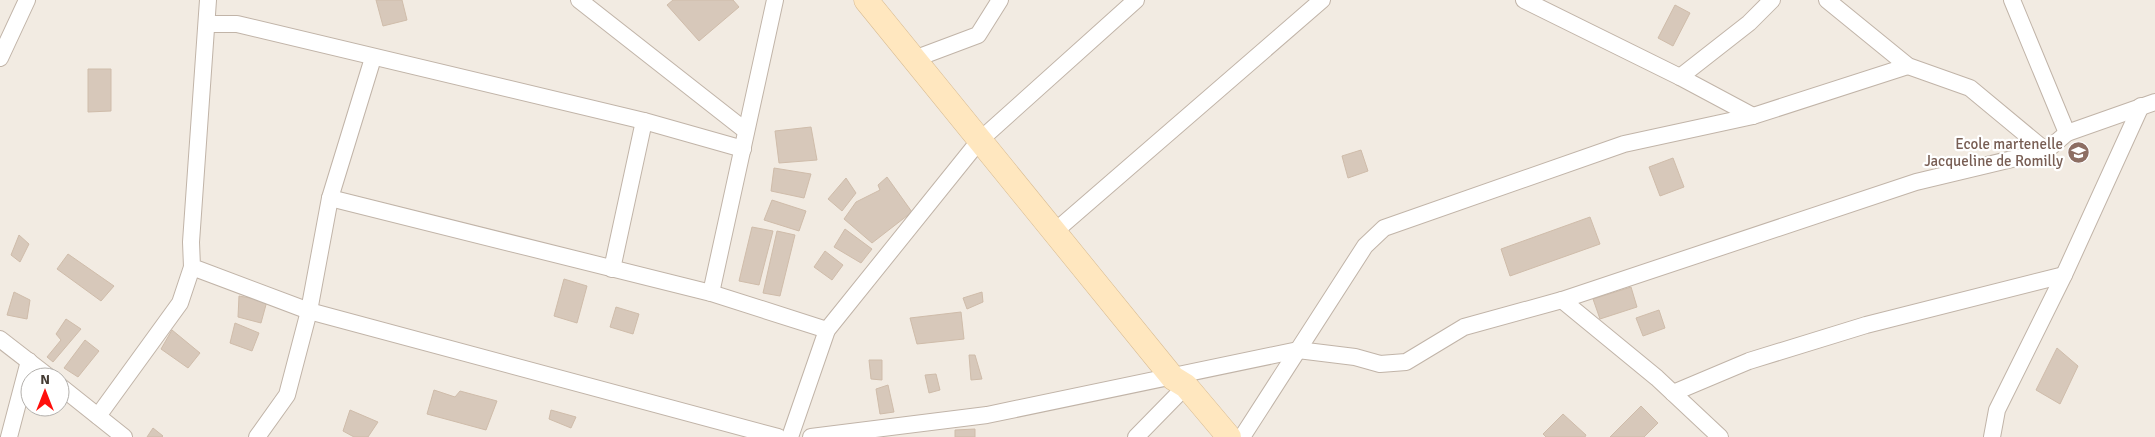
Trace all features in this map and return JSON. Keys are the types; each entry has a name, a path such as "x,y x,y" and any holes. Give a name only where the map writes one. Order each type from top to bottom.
{"street":[{"path":"0,58 27,0"},
{"path":"98,416 180,303 192,267 191,242 208,0"},
{"path":"579,0 746,131"},
{"path":"711,293 775,0"},
{"path":"866,0 1053,233 1229,437"},
{"path":"914,59 978,35 1000,0"},
{"path":"790,437 827,330 979,141 1136,0"},
{"path":"1053,233 1322,0"},
{"path":"1524,0 1680,76 1753,116"},
{"path":"1680,76 1749,23 1772,0"},
{"path":"1827,0 1908,66 1970,88 2046,151"},
{"path":"2012,0 2067,133"},
{"path":"207,24 237,24 373,58 644,121 743,149"},
{"path":"257,437 287,395 309,310 330,198 373,58"},
{"path":"1242,437 1365,246 1384,228 1624,144 1753,116 1908,66"},
{"path":"811,437 987,415 1180,382 1298,350 1355,357 1380,364 1406,362 1464,327 1562,300 1916,182 2046,151 2067,133 2148,104"},
{"path":"1992,437 1997,410 2148,104"},
{"path":"612,269 644,121"},
{"path":"330,198 711,293 827,330"},
{"path":"192,267 309,310 778,437"},
{"path":"1673,393 1749,361 1866,325 2064,275"},
{"path":"1562,300 1673,393 1720,437"},
{"path":"0,339 36,367"},
{"path":"9,437 29,361"},
{"path":"1136,437 1180,382"},
{"path":"70,394 124,437"}],"building":[{"path":"376,0 402,0 407,20 383,26"},
{"path":"673,0 733,0 739,7 699,41 667,5"},
{"path":"1675,5 1690,13 1673,46 1658,38"},
{"path":"88,69 111,69 111,111 88,112"},
{"path":"811,127 817,160 779,163 775,131"},
{"path":"1361,150 1368,171 1348,178 1342,156"},
{"path":"1673,158 1684,187 1660,196 1649,167"},
{"path":"774,168 811,174 804,198 771,191"},
{"path":"887,177 912,212 872,243 844,219 856,202 880,190 878,185"},
{"path":"846,178 856,193 842,211 828,199"},
{"path":"772,200 806,211 799,231 764,220"},
{"path":"1590,217 1600,244 1510,276 1501,249"},
{"path":"752,227 773,231 759,285 739,281"},
{"path":"845,229 872,249 861,263 834,247"},
{"path":"777,231 795,235 780,296 763,293"},
{"path":"19,235 29,244 20,262 11,255"},
{"path":"825,251 843,265 832,280 814,267"},
{"path":"68,254 114,286 101,301 57,269"},
{"path":"564,279 587,286 577,323 554,316"},
{"path":"1631,287 1637,307 1600,319 1593,299"},
{"path":"14,292 30,300 27,319 7,315"},
{"path":"982,292 983,302 967,309 963,298"},
{"path":"239,296 267,301 261,323 238,317"},
{"path":"616,307 639,314 633,334 610,327"},
{"path":"1659,310 1665,328 1643,336 1636,318"},
{"path":"961,312 964,339 917,344 910,318"},
{"path":"66,319 81,329 53,362 47,357 61,340 56,334"},
{"path":"235,323 259,333 252,351 230,343"},
{"path":"172,330 200,353 188,368 161,349"},
{"path":"85,340 99,351 78,377 70,372 70,367 65,367"},
{"path":"2057,348 2078,366 2060,404 2036,390"},
{"path":"969,355 975,355 982,379 971,380"},
{"path":"869,360 882,360 882,380 871,379"},
{"path":"936,374 940,390 929,393 925,375"},
{"path":"888,385 894,412 880,414 876,389"},
{"path":"434,390 455,397 460,391 497,401 486,430 427,414"},
{"path":"1641,406 1658,423 1644,437 1610,437"},
{"path":"350,410 378,422 368,437 354,437 343,431"},
{"path":"551,410 576,417 571,428 549,419"},
{"path":"1563,414 1586,435 1585,437 1546,437 1543,434"},
{"path":"153,428 163,436 147,437"},
{"path":"975,429 975,437 955,437 955,430"}],"place":[{"name":"Ecole martenelle Jacqueline de Romilly","path":"2079,153"}]}
